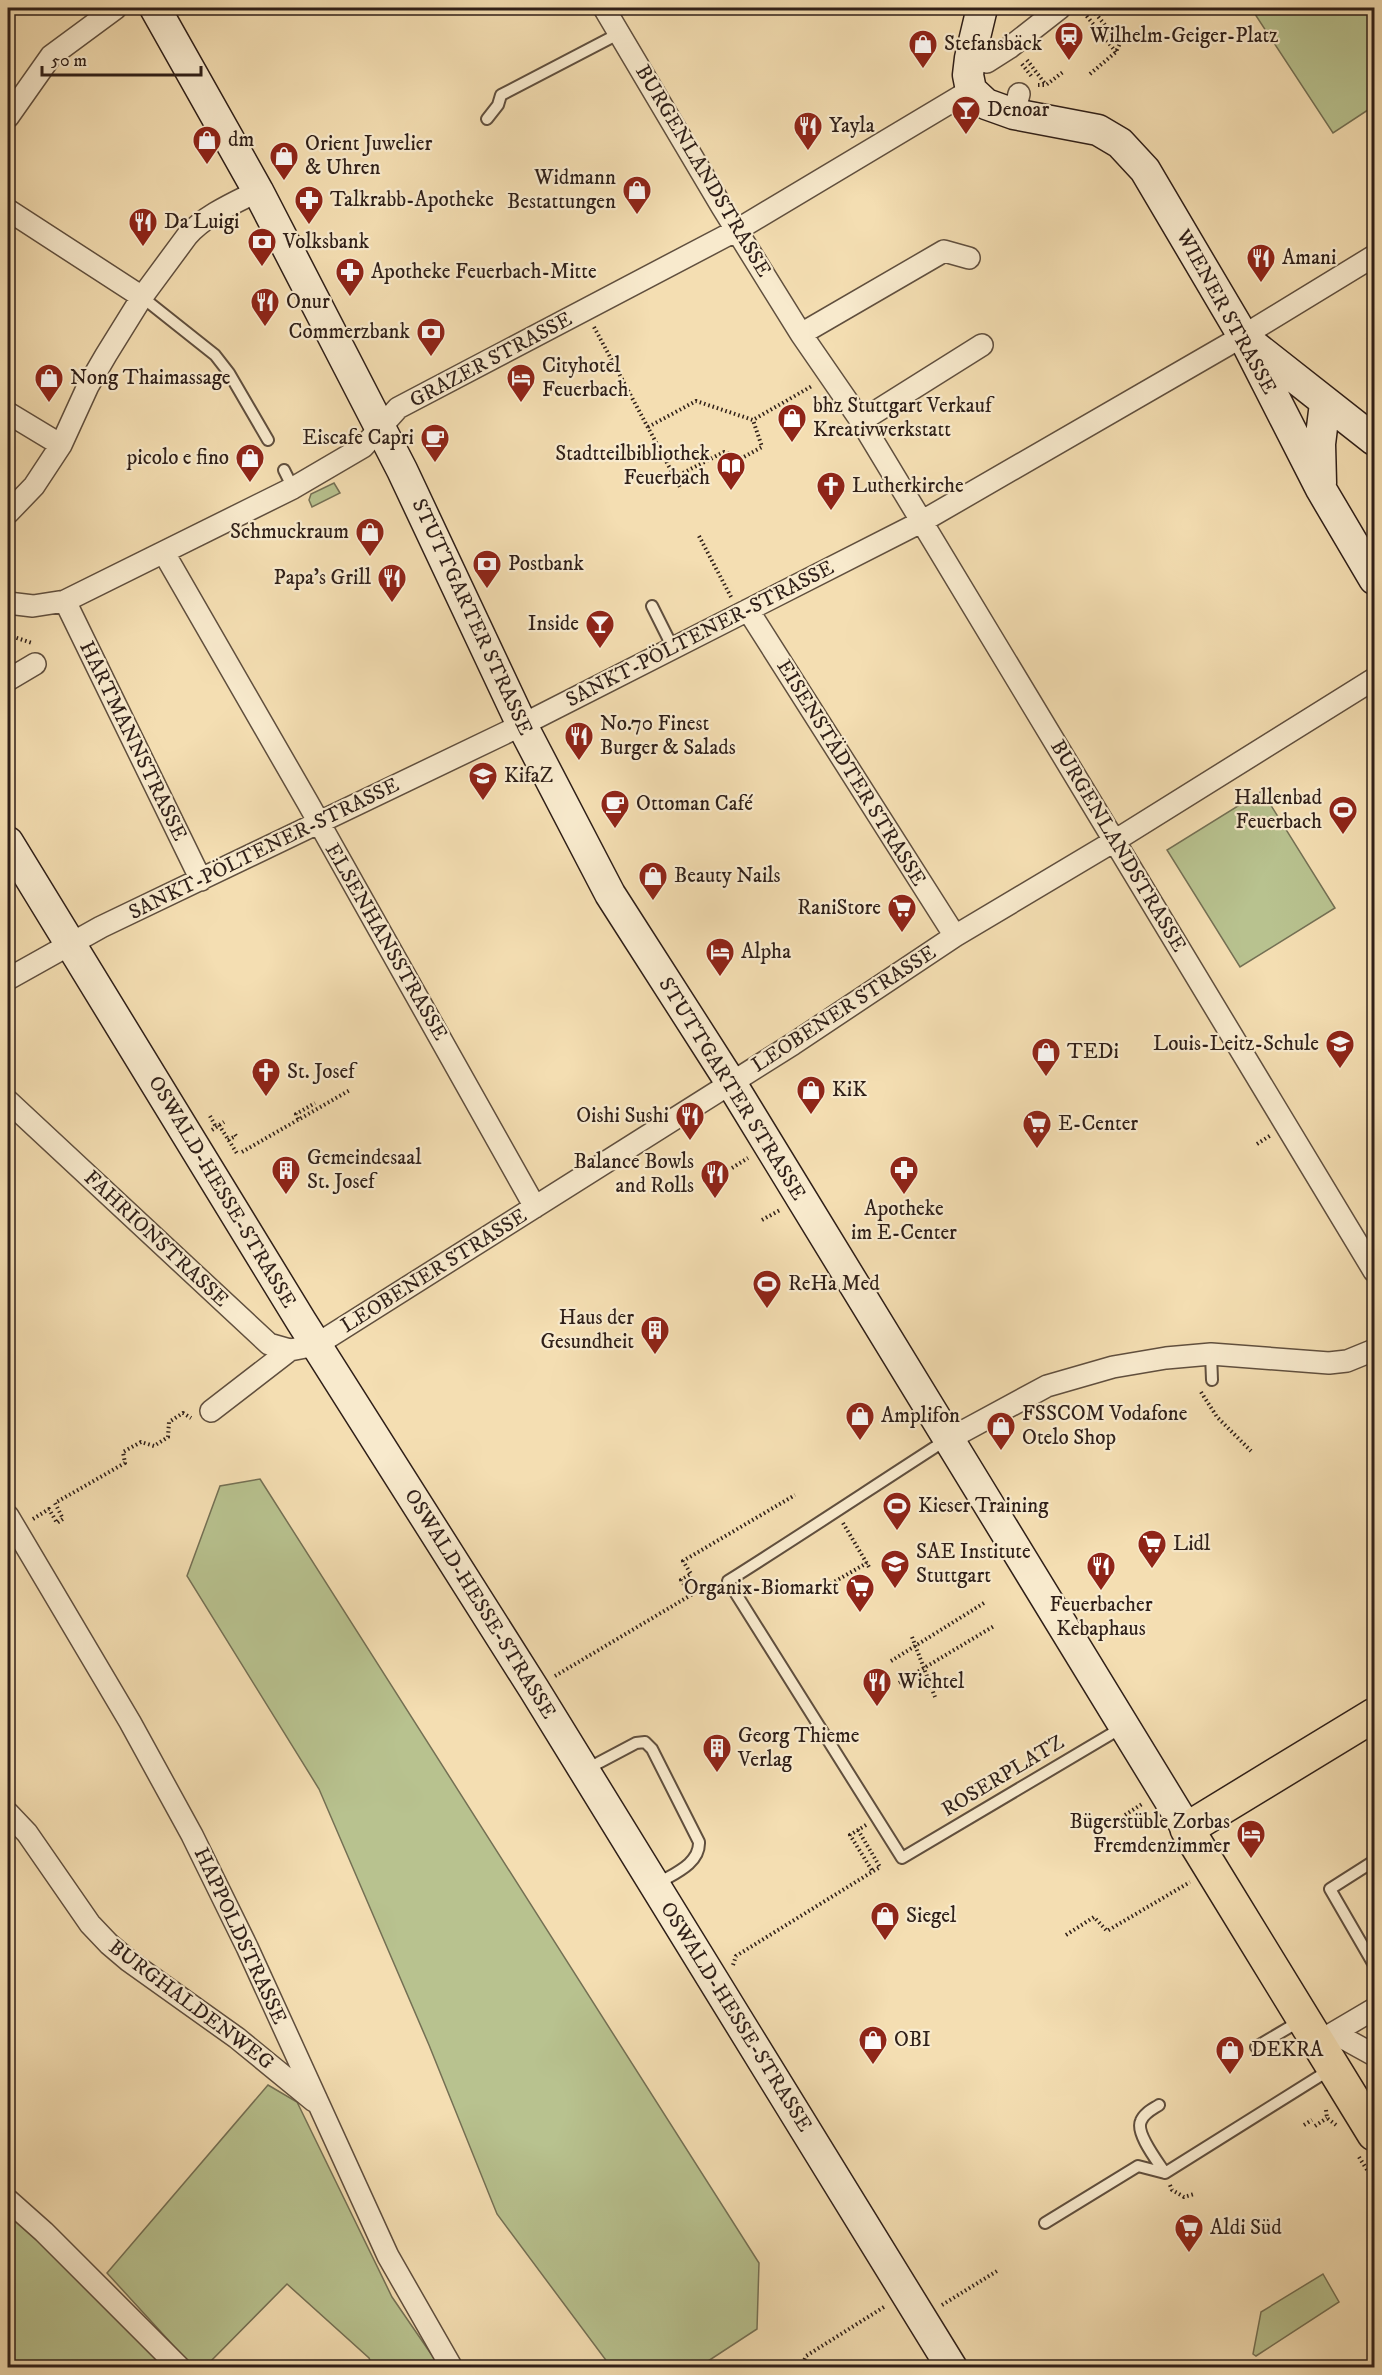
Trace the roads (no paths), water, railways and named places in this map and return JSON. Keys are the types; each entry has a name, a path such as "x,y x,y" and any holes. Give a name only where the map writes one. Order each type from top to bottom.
{"main road":[{"path":"1187,1829 1374,1715"},
{"name":"STUTTGARTER STRASSE","path":"1187,1829 1322,2040 1374,2134"}],"street":[{"path":"8,117 51,56 116,8"},
{"name":"STUTTGARTER STRASSE","path":"155,8 258,191 402,470 522,725 610,894 731,1083 851,1283 1187,1829"},
{"name":"BURGENLANDSTRASSE","path":"604,8 737,230 801,334 861,422 1116,840 1374,1271"},
{"path":"971,90 968,75 970,58 982,8"},
{"path":"970,58 987,62 1019,45 1066,9"},
{"name":"GRAZER STRASSE","path":"8,603 33,606 65,601 164,553 289,479 363,447 398,408 737,230 971,90"},
{"name":"WIENER STRASSE","path":"971,90 986,104 1016,104 1098,130 1120,143 1145,170 1243,336 1321,489 1374,579"},
{"path":"8,513 34,486 61,445 88,386 142,297 194,227 258,191"},
{"path":"8,210 142,297"},
{"path":"801,334 944,251 969,258"},
{"name":"SANKT-PÖLTENER-STRASSE","path":"8,979 71,943 318,821 522,725 921,522 1243,336 1374,256"},
{"path":"1243,336 1374,440"},
{"path":"861,422 982,345"},
{"name":"WIENER STRASSE","path":"1321,489 1320,444 1325,403"},
{"path":"8,413 61,445"},
{"name":"ELSENHANSSTRASSE","path":"164,553 535,1207"},
{"name":"HARTMANNSTRASSE","path":"65,601 201,880"},
{"name":"EISENSTÄDTER STRASSE","path":"744,612 955,936"},
{"path":"8,680 35,664"},
{"name":"LEOBENER STRASSE","path":"211,1411 303,1347 535,1207 793,1044 955,936 1116,840 1374,679"},
{"name":"OSWALD-HESSE-STRASSE","path":"8,842 209,1173 303,1347 534,1689 952,2367"},
{"name":"FAHRIONSTRASSE","path":"8,1101 269,1344 303,1347"},
{"path":"949,1439 1047,1386 1113,1367 1166,1358 1211,1354 1329,1363 1347,1361 1374,1350"},
{"name":"HAPPOLDSTRASSE","path":"8,1516 130,1722 192,1835 247,1947 388,2256 452,2367"},
{"name":"BURGHALDENWEG","path":"8,1813 27,1833 90,1924 109,1944 129,1961 237,2038 317,2103"},
{"path":"1322,2040 1374,2009"},
{"path":"1322,2040 1374,2055"},
{"path":"8,2200 44,2232 180,2367"}],"lane":[{"path":"487,119 498,105 501,95 620,33"},
{"path":"142,297 215,355 229,373 268,440"},
{"path":"652,606 673,648"},
{"path":"1211,1354 1212,1380"},
{"name":"ROSERPLATZ","path":"949,1439 866,1490 837,1512 728,1581 902,1858 1124,1727"},
{"path":"584,1770 636,1743 645,1742 652,1749 699,1842 700,1851 693,1860 655,1886"},
{"path":"1374,1861 1330,1888 1374,1965"},
{"path":"1256,2047 1322,2040"},
{"path":"1165,2174 1322,2040"},
{"path":"1159,2105 1145,2115 1139,2123 1140,2133 1165,2174"},
{"path":"1045,2223 1138,2166 1165,2174"}],"place":[{"name":"Wilhelm-Geiger-Platz","path":"1069,62"},
{"name":"Stefansbäck","path":"923,70"},
{"name":"Denoar","path":"966,136"},
{"name":"Yayla","path":"808,152"},
{"name":"dm","path":"207,166"},
{"name":"Orient Juwelier & Uhren","path":"284,182"},
{"name":"Widmann Bestattungen","path":"637,216"},
{"name":"Talkrabb-Apotheke","path":"309,226"},
{"name":"Da Luigi","path":"143,248"},
{"name":"Volksbank","path":"262,268"},
{"name":"Amani","path":"1261,284"},
{"name":"Apotheke Feuerbach-Mitte","path":"350,298"},
{"name":"Onur","path":"265,328"},
{"name":"Commerzbank","path":"431,358"},
{"name":"Nong Thaimassage","path":"49,404"},
{"name":"Cityhotel Feuerbach","path":"521,404"},
{"name":"bhz Stuttgart Verkauf Kreativwerkstatt","path":"792,444"},
{"name":"Eiscafe Capri","path":"435,464"},
{"name":"picolo e fino","path":"250,484"},
{"name":"Stadtteilbibliothek Feuerbach","path":"731,492"},
{"name":"Lutherkirche","path":"831,512"},
{"name":"Schmuckraum","path":"370,558"},
{"name":"Postbank","path":"487,590"},
{"name":"Papa's Grill","path":"392,604"},
{"name":"Inside","path":"600,650"},
{"name":"No.70 Finest Burger & Salads","path":"579,762"},
{"name":"KifaZ","path":"483,802"},
{"name":"Ottoman Café","path":"615,830"},
{"name":"Hallenbad Feuerbach","path":"1343,836"},
{"name":"Beauty Nails","path":"653,902"},
{"name":"RaniStore","path":"902,934"},
{"name":"Alpha","path":"720,978"},
{"name":"Louis-Leitz-Schule","path":"1340,1070"},
{"name":"TEDi","path":"1046,1078"},
{"name":"St. Josef","path":"266,1098"},
{"name":"KiK","path":"811,1116"},
{"name":"Oishi Sushi","path":"690,1142"},
{"name":"E-Center","path":"1037,1150"},
{"name":"Gemeindesaal St. Josef","path":"286,1196"},
{"name":"Apotheke im E-Center","path":"904,1196"},
{"name":"Balance Bowls and Rolls","path":"715,1200"},
{"name":"ReHa Med","path":"767,1310"},
{"name":"Haus der Gesundheit","path":"655,1356"},
{"name":"Amplifon","path":"860,1442"},
{"name":"FSSCOM Vodafone Otelo Shop","path":"1001,1452"},
{"name":"Kieser Training","path":"897,1532"},
{"name":"Lidl","path":"1152,1570"},
{"name":"SAE Institute Stuttgart","path":"895,1590"},
{"name":"Feuerbacher Kebaphaus","path":"1101,1592"},
{"name":"Organix-Biomarkt","path":"860,1614"},
{"name":"Wichtel","path":"877,1708"},
{"name":"Georg Thieme Verlag","path":"717,1774"},
{"name":"Bügerstüble Zorbas Fremdenzimmer","path":"1251,1860"},
{"name":"Siegel","path":"885,1942"},
{"name":"OBI","path":"873,2066"},
{"name":"DEKRA","path":"1230,2076"},
{"name":"Aldi Süd","path":"1189,2254"}]}
